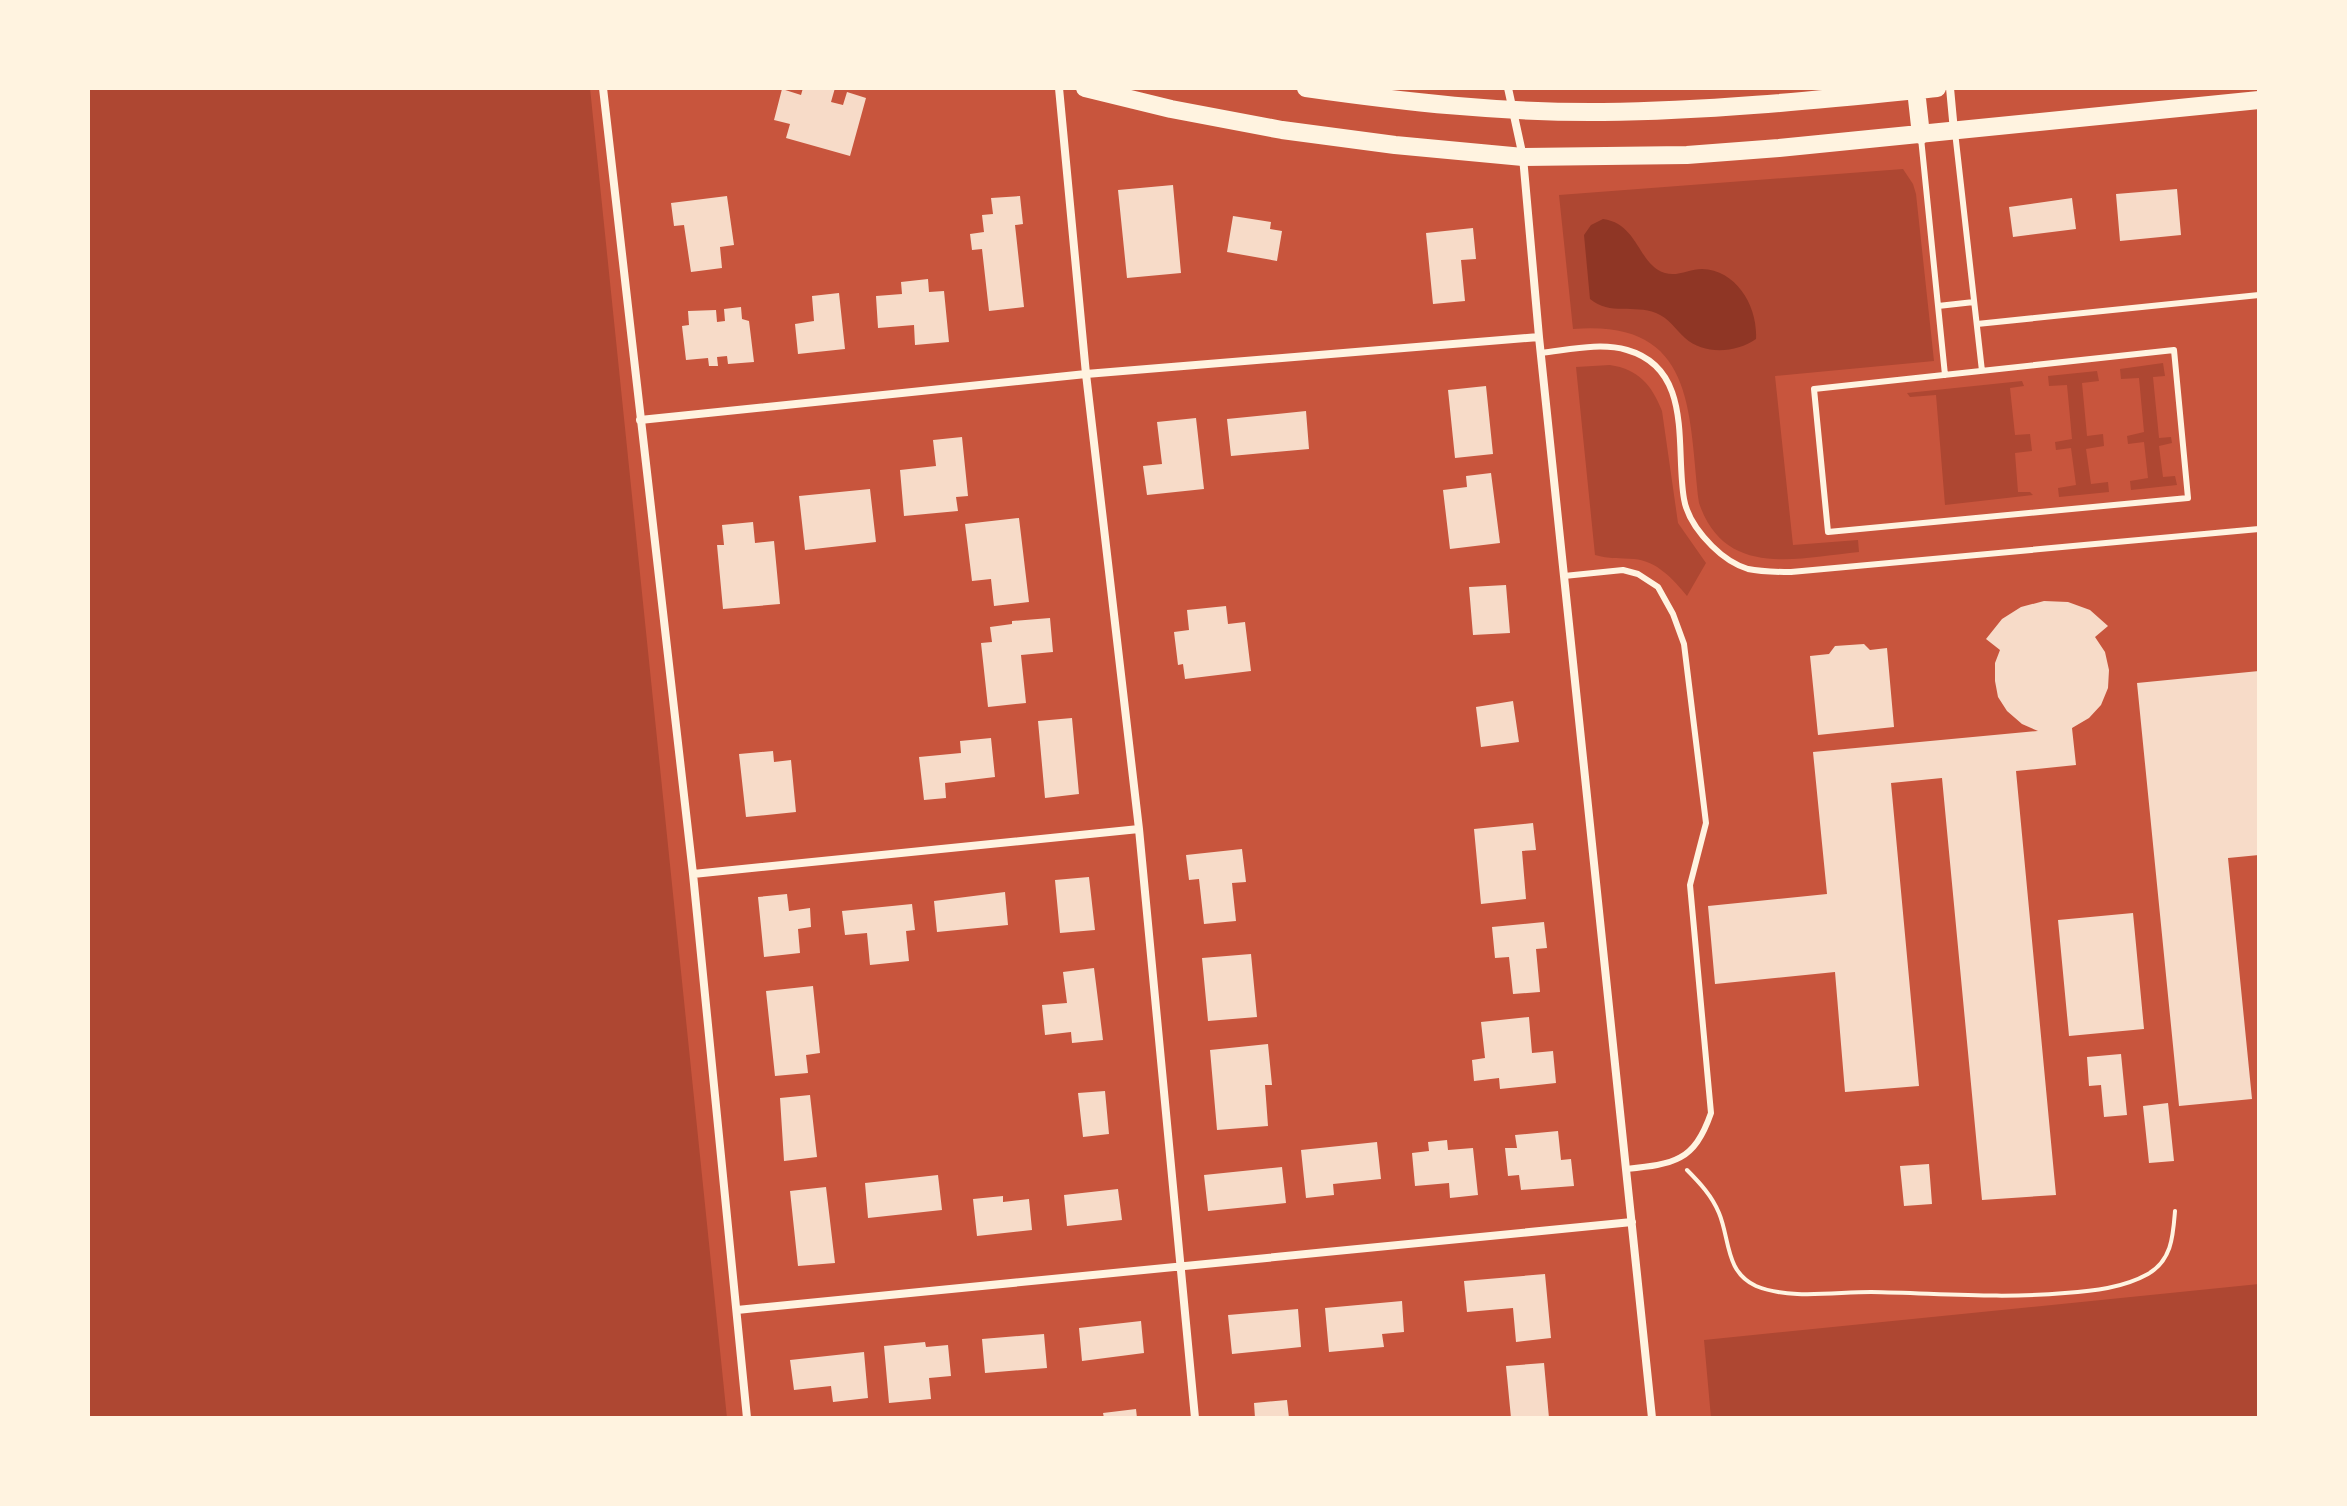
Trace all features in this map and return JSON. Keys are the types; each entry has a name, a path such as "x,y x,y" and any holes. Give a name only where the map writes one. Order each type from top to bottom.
{"highway":[{"path":"1085,88 1171,109 1282,130 1523,157 1687,155 1955,132 2259,100"},
{"path":"1306,88 1394,101 1600,112 1689,110 1937,88"},
{"path":"1916,90 1921,135"}],"street":[{"path":"603,88 693,874 747,1418"},
{"path":"1059,88 1086,374 1139,829 1195,1418"},
{"path":"1508,88 1523,157 1539,337 1652,1418"},
{"path":"1950,88 1955,132"},
{"path":"640,420 1086,374 1539,337"},
{"path":"693,874 1139,829"},
{"path":"737,1310 1632,1222"}],"lane":[{"path":"1955,132 1982,371"},
{"path":"1921,135 1945,375"},
{"path":"1977,324 2259,295"},
{"path":"1938,306 1974,302"},
{"path":"1541,353 1604,347 1645,357 1672,389 1678,410 1684,501 1690,517 1715,550 1747,569 1791,572 2259,529"},
{"path":"2174,350 2188,498 1828,532 1814,389 1982,371 2174,350"},
{"path":"1564,576 1623,570 1638,574 1658,587 1673,614 1684,644 1706,823 1690,885 1711,1113 1703,1136 1690,1151 1664,1165 1626,1169"}],"path":[{"path":"1677,1159 1702,1185 1714,1203 1732,1262 1742,1276 1755,1285 1774,1290 1999,1298 2100,1289 2149,1273 2168,1256 2175,1211"}],"shaded area":[{"path":"88,88 590,88 727,1418 88,1418"},
{"path":"1903,169 1916,194 1934,361 1775,376 1793,545 1858,540 1859,552 1788,559 1745,553 1726,544 1711,527 1699,503 1687,405 1678,378 1664,356 1643,339 1614,330 1573,329 1559,195"},
{"path":"1603,219 1624,228 1656,269 1674,274 1702,269 1714,271 1735,283 1749,303 1756,339 1730,349 1701,347 1685,338 1661,315 1639,309 1614,309 1590,299 1584,235 1591,225"},
{"path":"2163,363 2165,376 2153,377 2159,438 2171,437 2172,443 2159,446 2163,477 2175,476 2177,485 2131,490 2130,481 2148,478 2144,442 2128,444 2127,436 2144,432 2139,378 2121,379 2120,369"},
{"path":"1610,365 1629,370 1643,380 1654,393 1662,411 1678,523 1706,563 1687,596 1670,577 1650,563 1595,555 1576,367"},
{"path":"2097,371 2099,381 2082,383 2087,436 2103,434 2104,446 2086,449 2091,484 2108,482 2109,492 2059,497 2058,488 2076,485 2071,448 2056,450 2055,442 2072,439 2067,385 2049,386 2048,376"},
{"path":"2022,381 2024,386 2010,388 2015,435 2030,434 2032,451 2015,453 2018,492 2033,495 1945,505 1936,395 1910,397 1907,393"},
{"path":"2259,1284 2259,1418 1711,1418 1704,1340"}],"building":[{"path":"803,88 835,88 831,102 843,105 847,92 866,98 850,156 786,138 790,124 774,120 782,89 801,95"},
{"path":"1173,185 1181,273 1127,278 1118,190"},
{"path":"2177,189 2181,235 2120,241 2116,194"},
{"path":"727,196 734,245 720,247 722,268 691,272 684,225 674,226 671,203"},
{"path":"1020,196 1023,224 1015,225 1024,307 989,311 982,249 972,250 970,234 984,232 982,215 993,214 991,198"},
{"path":"2072,198 2076,229 2013,237 2009,207"},
{"path":"1233,216 1271,222 1270,229 1282,231 1277,261 1227,252"},
{"path":"1473,228 1476,259 1461,260 1465,301 1433,304 1426,233"},
{"path":"928,279 929,292 944,291 949,342 915,345 914,325 878,328 876,296 902,294 901,282"},
{"path":"839,293 845,349 798,354 795,324 814,321 812,296"},
{"path":"741,307 742,319 749,321 754,362 728,364 727,356 717,357 718,366 709,366 708,358 686,360 682,326 689,325 688,311 716,310 717,322 725,321 724,309"},
{"path":"1486,386 1493,454 1455,458 1448,390"},
{"path":"1306,411 1309,449 1231,456 1227,419"},
{"path":"1196,418 1204,489 1147,495 1143,466 1162,464 1157,422"},
{"path":"962,437 968,496 956,497 958,511 904,516 900,470 936,466 933,440"},
{"path":"1491,473 1500,543 1450,549 1443,490 1467,487 1466,476"},
{"path":"870,489 876,542 805,550 799,496"},
{"path":"1019,518 1029,602 994,606 991,579 972,581 965,524"},
{"path":"753,522 755,543 774,541 780,604 723,609 717,545 724,545 722,525"},
{"path":"1506,585 1510,633 1473,635 1469,587"},
{"path":"2044,601 2068,602 2090,610 2108,626 2095,637 2105,652 2109,670 2108,688 2101,705 2089,718 2072,728 2076,765 2016,771 2056,1195 1982,1200 1942,778 1891,783 1919,1086 1845,1092 1835,972 1715,984 1708,906 1827,894 1813,752 2038,731 2022,724 2007,711 1998,697 1995,663 2000,650 1986,639 2002,619 2021,607"},
{"path":"1226,606 1228,624 1245,622 1251,671 1185,679 1183,664 1178,665 1174,632 1189,630 1187,610"},
{"path":"1050,618 1053,652 1021,655 1026,703 988,707 981,643 992,642 990,627 1012,624 1012,621"},
{"path":"1864,644 1870,650 1887,648 1894,727 1818,735 1810,656 1829,654 1835,646"},
{"path":"2259,671 2259,855 2228,858 2252,1099 2179,1106 2137,683"},
{"path":"1513,701 1519,742 1481,747 1476,707"},
{"path":"1072,718 1079,794 1045,798 1038,721"},
{"path":"991,738 995,777 945,783 946,798 924,800 919,757 961,753 960,741"},
{"path":"773,751 774,762 791,760 796,812 746,817 739,754"},
{"path":"1533,823 1536,850 1522,851 1526,899 1481,904 1474,829"},
{"path":"1242,849 1246,882 1232,883 1236,921 1204,924 1199,879 1189,880 1186,855"},
{"path":"1089,877 1095,930 1060,933 1055,880"},
{"path":"1005,892 1008,925 937,932 934,901"},
{"path":"787,894 789,911 810,908 811,927 798,929 800,953 764,957 758,897"},
{"path":"912,904 915,930 906,931 909,961 870,965 867,933 845,935 842,911"},
{"path":"2133,913 2144,1029 2069,1036 2058,920"},
{"path":"1544,922 1547,948 1536,949 1540,992 1513,994 1509,957 1495,958 1492,927"},
{"path":"1251,954 1257,1017 1208,1021 1202,958"},
{"path":"1094,968 1103,1040 1072,1043 1071,1032 1045,1035 1042,1005 1067,1003 1063,972"},
{"path":"813,986 820,1053 806,1055 808,1073 775,1076 766,991"},
{"path":"1529,1017 1532,1053 1553,1051 1556,1083 1500,1089 1499,1078 1474,1081 1472,1060 1485,1058 1481,1022"},
{"path":"1268,1044 1272,1085 1265,1085 1268,1126 1217,1130 1210,1050"},
{"path":"2121,1054 2127,1115 2104,1117 2101,1085 2089,1086 2087,1057"},
{"path":"1105,1091 1109,1134 1083,1137 1078,1093"},
{"path":"810,1095 817,1157 784,1161 780,1098"},
{"path":"2168,1103 2174,1161 2149,1163 2143,1106"},
{"path":"1558,1131 1561,1160 1571,1159 1574,1186 1521,1190 1519,1175 1508,1176 1505,1148 1517,1148 1515,1135"},
{"path":"1447,1140 1448,1150 1473,1148 1478,1195 1450,1198 1449,1183 1415,1186 1412,1153 1429,1151 1428,1142"},
{"path":"1377,1142 1381,1179 1333,1184 1334,1195 1306,1198 1301,1150"},
{"path":"1929,1164 1932,1204 1904,1206 1900,1166"},
{"path":"1282,1167 1286,1203 1208,1211 1204,1175"},
{"path":"938,1175 942,1210 868,1218 865,1183"},
{"path":"826,1187 835,1263 798,1266 790,1191"},
{"path":"1118,1189 1122,1220 1067,1226 1064,1195"},
{"path":"1003,1196 1003,1202 1029,1199 1032,1230 977,1236 973,1199"},
{"path":"1545,1274 1551,1338 1516,1342 1513,1308 1467,1312 1464,1281"},
{"path":"1402,1301 1404,1332 1382,1334 1384,1347 1329,1352 1325,1308"},
{"path":"1298,1309 1301,1347 1232,1354 1228,1315"},
{"path":"1141,1321 1144,1353 1082,1361 1079,1328"},
{"path":"1044,1334 1047,1368 985,1373 982,1339"},
{"path":"925,1342 926,1347 948,1345 951,1376 929,1378 931,1399 889,1403 884,1346"},
{"path":"864,1352 868,1398 833,1402 831,1386 794,1390 790,1360"},
{"path":"1544,1363 1549,1418 1511,1418 1506,1366"},
{"path":"1287,1400 1289,1418 1255,1418 1254,1403"},
{"path":"1136,1409 1137,1418 1104,1418 1103,1413"}]}
